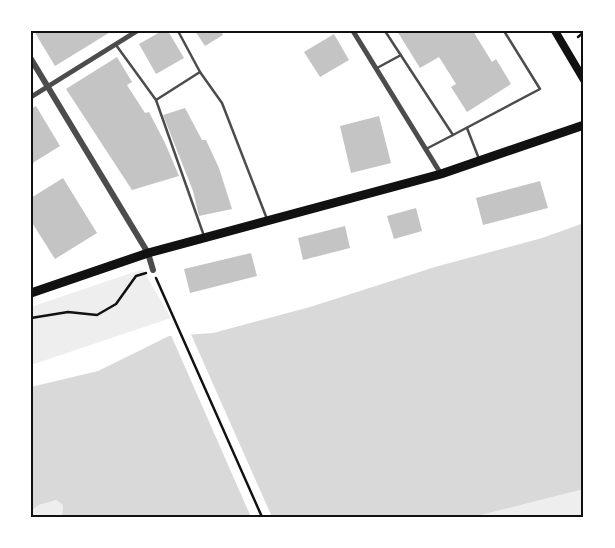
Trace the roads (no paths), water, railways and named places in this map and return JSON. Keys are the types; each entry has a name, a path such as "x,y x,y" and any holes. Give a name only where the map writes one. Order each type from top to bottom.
{"main road":[{"path":"555,31 584,80"},
{"path":"31,294 148,253 441,174 584,125"}],"street":[{"path":"31,97 137,31"},
{"path":"353,31 441,174"},
{"path":"31,59 148,253 153,270"}],"lane":[{"path":"178,31 200,72 222,103 268,221"},
{"path":"385,31 454,136"},
{"path":"425,149 454,136 540,89 504,31"},
{"path":"116,45 156,100 205,238"},
{"path":"376,69 401,55"},
{"path":"156,100 200,72"},
{"path":"468,128 480,161"}]}
